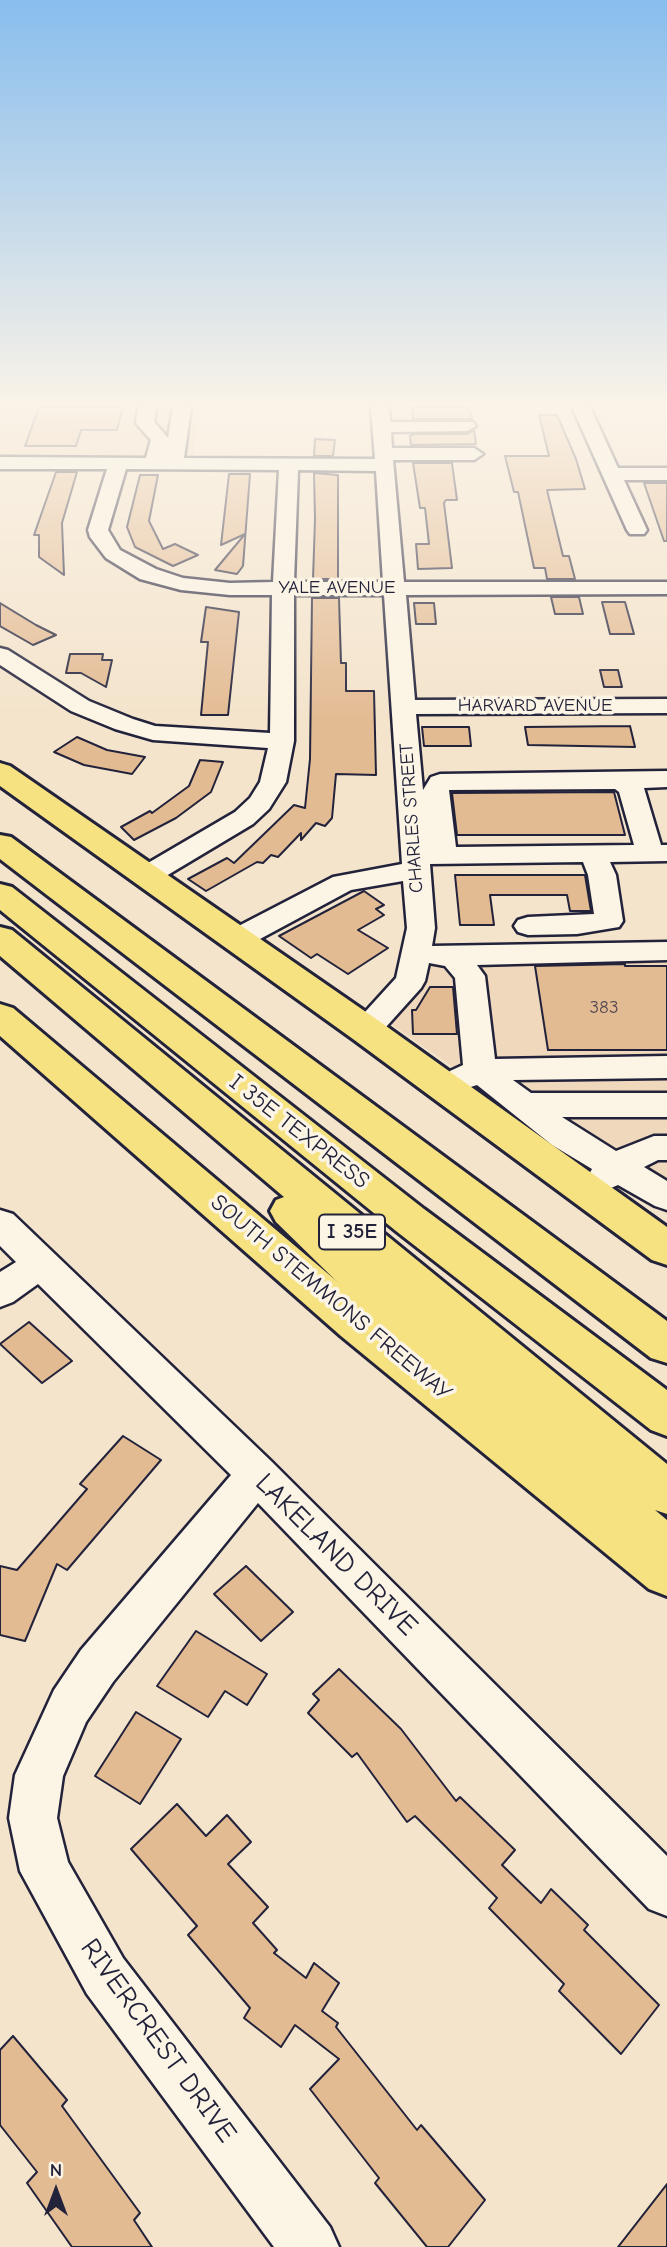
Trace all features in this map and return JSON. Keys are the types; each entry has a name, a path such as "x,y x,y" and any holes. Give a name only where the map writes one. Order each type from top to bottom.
{"main road":[{"path":"0,772 366,1030 667,1248"},
{"path":"0,844 667,1345"},
{"name":"I 35E TEXPRESS","path":"0,894 421,1228 667,1416"},
{"name":"I 35E","path":"0,938 667,1493"},
{"path":"38,970 431,1345 667,1551"},
{"name":"SOUTH STEMMONS FREEWAY","path":"0,1016 356,1323 667,1573"},
{"path":"359,1114 667,1315"}],"street":[{"name":"YALE AVENUE","path":"103,512 98,530 113,554 148,574 181,584 230,589 667,588"},
{"path":"146,876 244,818 260,803 273,782 282,741 283,588 287,512"},
{"name":"CHARLES STREET","path":"366,1030 410,981 421,928 389,512"},
{"path":"630,512 638,530"},
{"path":"0,655 80,706 153,733 215,739 282,741"},
{"name":"HARVARD AVENUE","path":"404,707 667,706"},
{"path":"443,856 436,790 440,782 667,779"},
{"path":"237,939 343,883 443,856 659,853 631,788 621,781"},
{"path":"415,954 454,957 507,953 667,951"},
{"path":"454,957 470,976 480,1071 564,1136 667,1197"},
{"path":"445,1088 480,1071 518,1068 667,1067"},
{"path":"524,1105 667,1105"},
{"path":"590,1192 616,1165 654,1148 667,1148"},
{"name":"LAKELAND DRIVE","path":"0,1224 257,1474 667,1891"},
{"path":"0,1292 41,1263"},
{"name":"RIVERCREST DRIVE","path":"257,1474 97,1665 70,1706 39,1775 33,1818 45,1871 105,1976 310,2247"}],"lane":[{"path":"528,926 577,925 609,920 601,875 593,854"}],"shaded area":[{"path":"667,945 667,1215 391,1024 411,1000 429,970 439,946"}],"building":[{"path":"42,512 65,512 62,523 64,575 39,557 39,535 34,535"},
{"path":"131,512 151,512 149,521 163,549 175,544 198,555 173,566 135,547 127,527"},
{"path":"225,512 247,512 243,566 237,574 215,570 245,534 221,545"},
{"path":"315,512 338,512 338,579 313,579"},
{"path":"425,512 445,512 452,568 418,569 416,544 429,544"},
{"path":"522,512 552,512 563,556 569,556 575,579 547,579 545,568 534,568"},
{"path":"654,512 667,512 667,541 664,541"},
{"path":"551,597 579,597 583,614 555,614"},
{"path":"312,598 339,598 341,663 346,663 346,691 374,691 376,775 336,774 332,818 325,826 316,823 301,840 301,833 278,857 271,855 263,863 257,862 206,891 188,879 227,858 234,863 294,805 305,808 310,759"},
{"path":"602,602 625,602 634,634 610,634"},
{"path":"0,603 56,635 33,645 0,626"},
{"path":"414,603 434,603 436,624 416,624"},
{"path":"206,607 239,612 228,715 201,715 208,642 201,642"},
{"path":"70,654 103,654 102,660 112,660 106,687 81,673 66,673"},
{"path":"600,670 618,670 622,687 604,687"},
{"path":"630,726 635,747 528,745 525,727"},
{"path":"422,727 469,727 471,746 424,746"},
{"path":"77,737 107,750 145,757 132,774 84,765 54,752"},
{"path":"200,760 223,762 211,792 176,818 134,840 121,827 150,811 152,813 189,786"},
{"path":"614,792 625,835 457,835 452,793"},
{"path":"455,875 585,875 591,911 570,911 567,895 490,895 494,925 460,925"},
{"path":"364,891 384,905 376,909 384,915 358,930 388,948 348,974 317,954 311,958 279,936"},
{"path":"535,966 667,966 667,1050 548,1050"},
{"path":"430,987 453,987 457,1034 413,1034 412,1010 416,1010"},
{"path":"29,1322 72,1361 42,1383 0,1344"},
{"path":"123,1436 161,1460 67,1570 57,1564 25,1641 0,1635 0,1566 17,1570 87,1489 80,1484"},
{"path":"246,1566 293,1612 261,1641 214,1594"},
{"path":"196,1631 267,1674 247,1705 225,1691 208,1717 157,1686"},
{"path":"339,1669 401,1729 456,1801 460,1797 515,1850 502,1865 541,1903 551,1889 588,1925 584,1930 659,2005 621,2054 559,1991 564,1984 489,1908 497,1898 415,1816 407,1822 357,1753 352,1757 308,1713 319,1700 313,1694"},
{"path":"136,1712 181,1739 140,1804 95,1776"},
{"path":"177,1804 206,1836 227,1815 251,1842 228,1864 268,1907 253,1923 277,1950 274,1953 306,1978 314,1963 339,1983 322,2011 338,2023 336,2027 417,2130 421,2125 485,2200 448,2247 427,2247 375,2183 379,2178 310,2089 339,2059 295,2025 281,2047 244,2018 250,2008 188,1935 197,1926 131,1849"},
{"path":"13,2036 67,2100 62,2106 140,2213 134,2220 152,2247 72,2247 27,2183 37,2172 0,2125 0,2050"},
{"path":"667,2184 667,2247 618,2247"}]}
